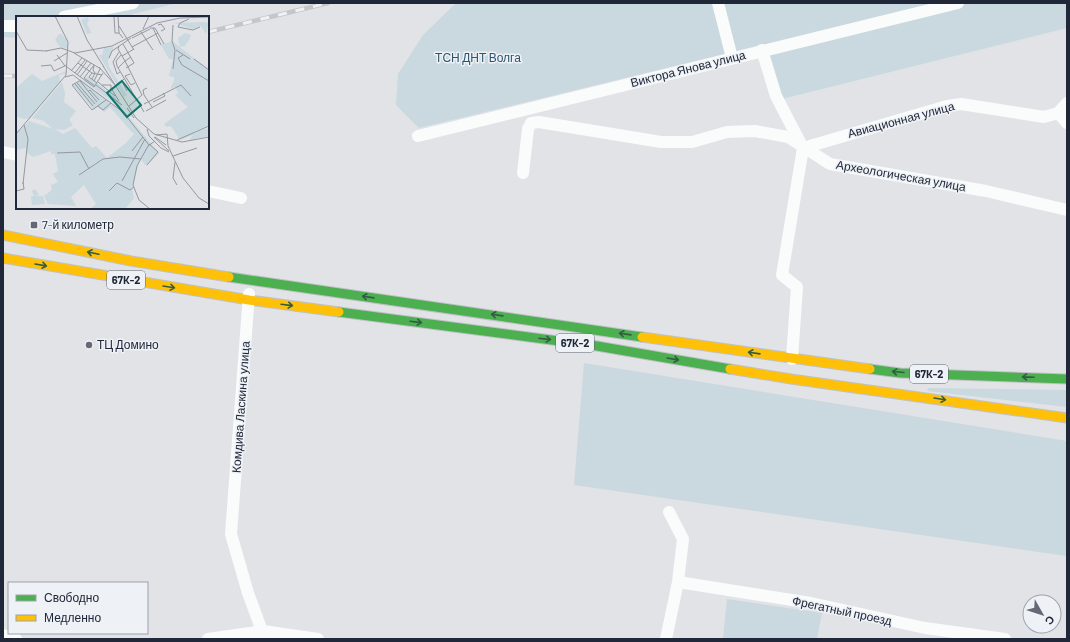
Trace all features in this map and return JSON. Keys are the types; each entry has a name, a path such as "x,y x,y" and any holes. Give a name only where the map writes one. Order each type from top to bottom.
{"main road":[{"name":"67К-2","path":"3,235 132,261 250,280 792,359 900,373 1067,379"},
{"name":"67К-2","path":"3,258 248,300 597,346 791,378 1067,418"}],"street":[{"path":"69,16 133,3"},
{"path":"718,3 732,58"},
{"name":"Виктора Янова улица","path":"418,136 762,50 958,3"},
{"path":"3,26 16,26"},
{"path":"762,50 776,96 803,148 782,275 797,287 792,359"},
{"path":"1067,103 1058,113 1067,123"},
{"name":"Авиационная улица","path":"803,148 947,106 961,104 1044,117 1058,113"},
{"name":"Археологическая улица","path":"523,173 528,129 531,122 539,122 598,133 661,142 692,142 728,132 755,131 788,137 830,164 986,192 1067,210"},
{"path":"3,152 16,155"},
{"path":"209,191 241,198"},
{"name":"Комдива Ласкина улица","path":"250,280 231,534 248,593 264,635"},
{"path":"666,639 678,582 683,539 669,512"},
{"name":"Фрегатный проезд","path":"678,582 811,603 925,628 1005,639"},
{"path":"3,635 16,639"},
{"path":"208,639 264,635 318,639"}],"green space":[{"path":"3,3 177,3 126,16 16,16 16,38 3,37"},
{"name":"ТСН ДНТ Волга","path":"456,3 1067,3 1067,28 782,99 765,44 419,128 396,105 398,74 423,35"},
{"path":"584,363 1067,441 1067,556 574,485"},
{"path":"928,388 1067,390 1067,407 927,391"},
{"path":"727,599 822,613 817,639 723,639"}],"railway":[{"path":"209,32 328,3"},
{"path":"3,76 16,76"}],"traffic: fast":[{"path":"229,277 642,337"},
{"path":"339,312 597,346 730,369"},
{"path":"870,369 900,373 1067,379"}],"traffic: slow":[{"path":"3,235 131,261 229,277"},
{"path":"3,258 249,300 339,312"},
{"path":"642,337 870,369"},
{"path":"730,369 1067,418"}],"place":[{"name":"7-й километр","path":"34,225"},
{"name":"ТЦ Домино","path":"89,345"}]}
